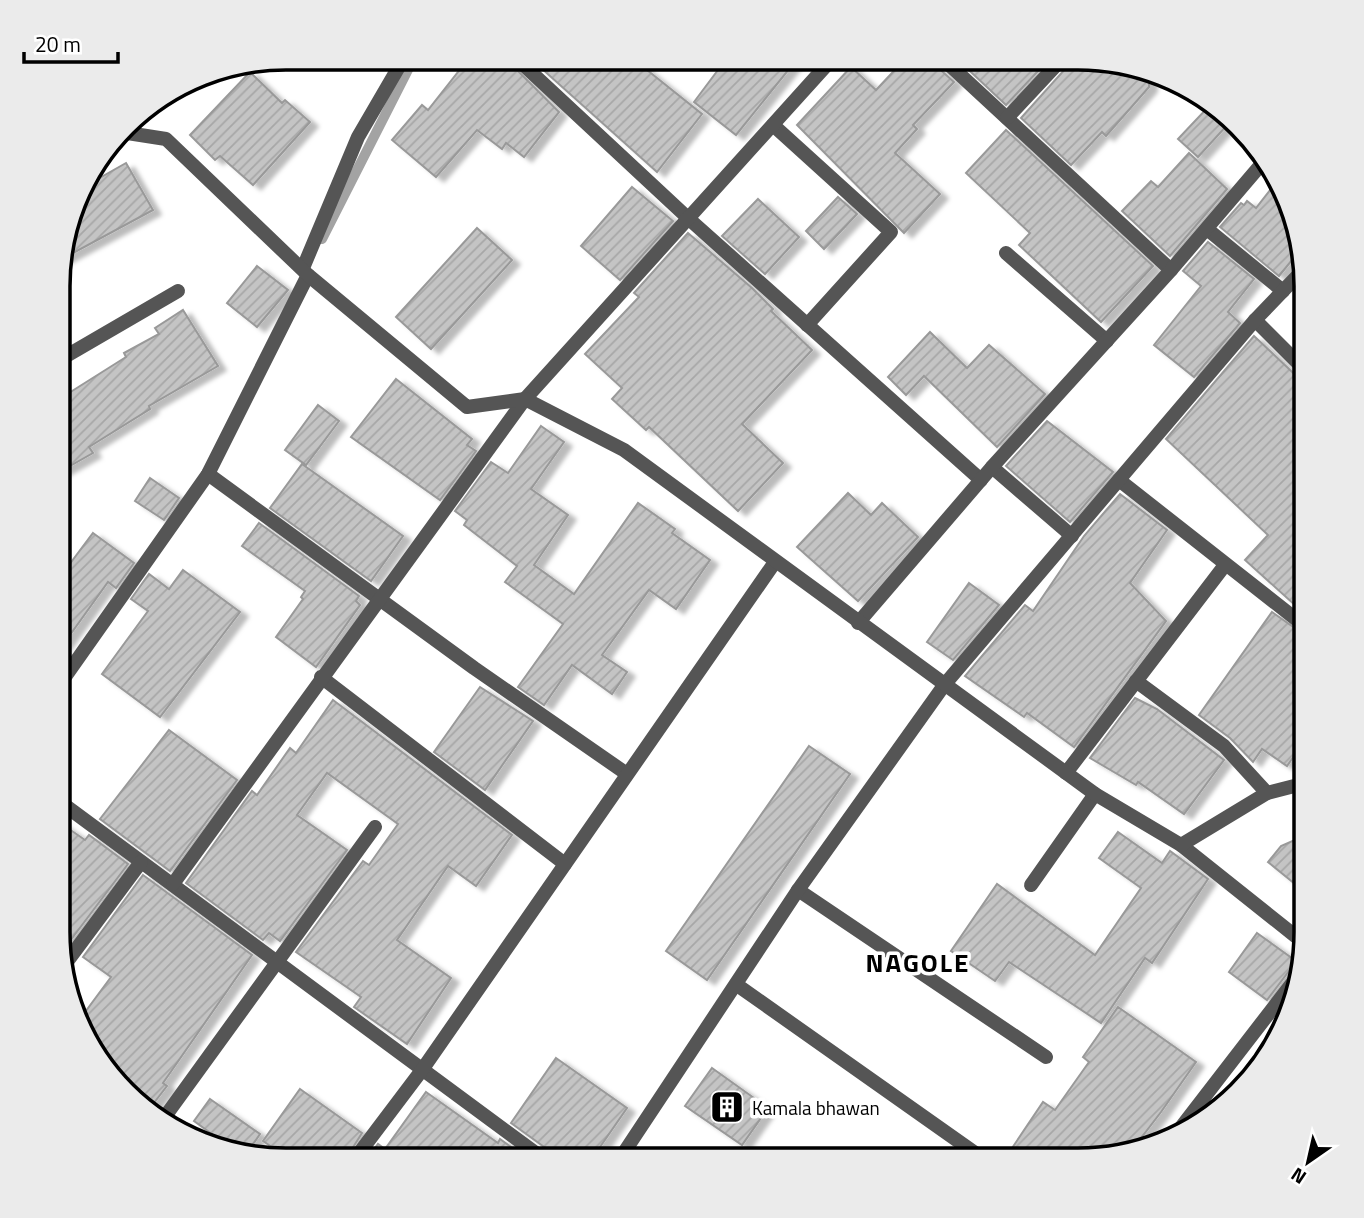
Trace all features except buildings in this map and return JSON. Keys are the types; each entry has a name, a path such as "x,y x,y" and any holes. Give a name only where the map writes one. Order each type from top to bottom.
{"street":[{"path":"70,670 208,474 306,271 358,137 397,70"},
{"path":"529,70 689,219 981,481"},
{"path":"173,884 320,677 525,399 822,70"},
{"path":"955,70 1171,270"},
{"path":"1007,118 1052,70"},
{"path":"773,125 891,232 807,325"},
{"path":"133,134 166,139 306,271 467,407 525,399 624,450 1095,794 1181,845 1294,935"},
{"path":"858,623 992,467 1171,270 1259,167"},
{"path":"1207,229 1283,291"},
{"path":"1006,253 1107,341"},
{"path":"627,1148 798,890 945,684 1255,320 1294,280"},
{"path":"70,354 178,291"},
{"path":"1255,320 1294,359"},
{"path":"992,467 1072,536"},
{"path":"208,474 627,774"},
{"path":"1119,480 1294,618"},
{"path":"363,1148 422,1070 775,562"},
{"path":"1066,773 1225,565"},
{"path":"320,677 565,864"},
{"path":"1136,681 1224,746 1267,793"},
{"path":"1181,845 1267,793 1294,786"},
{"path":"1031,885 1095,794"},
{"path":"70,809 529,1148"},
{"path":"168,1113 375,827"},
{"path":"71,956 141,862"},
{"path":"798,890 1046,1057"},
{"path":"737,985 968,1148"},
{"path":"1189,1117 1286,991"}],"waterway":[{"path":"322,239 408,70"}],"place":[{"name":"Kamala bhawan","path":"727,1107"}],"district":[{"name":"NAGOLE","path":"918,962"}]}
